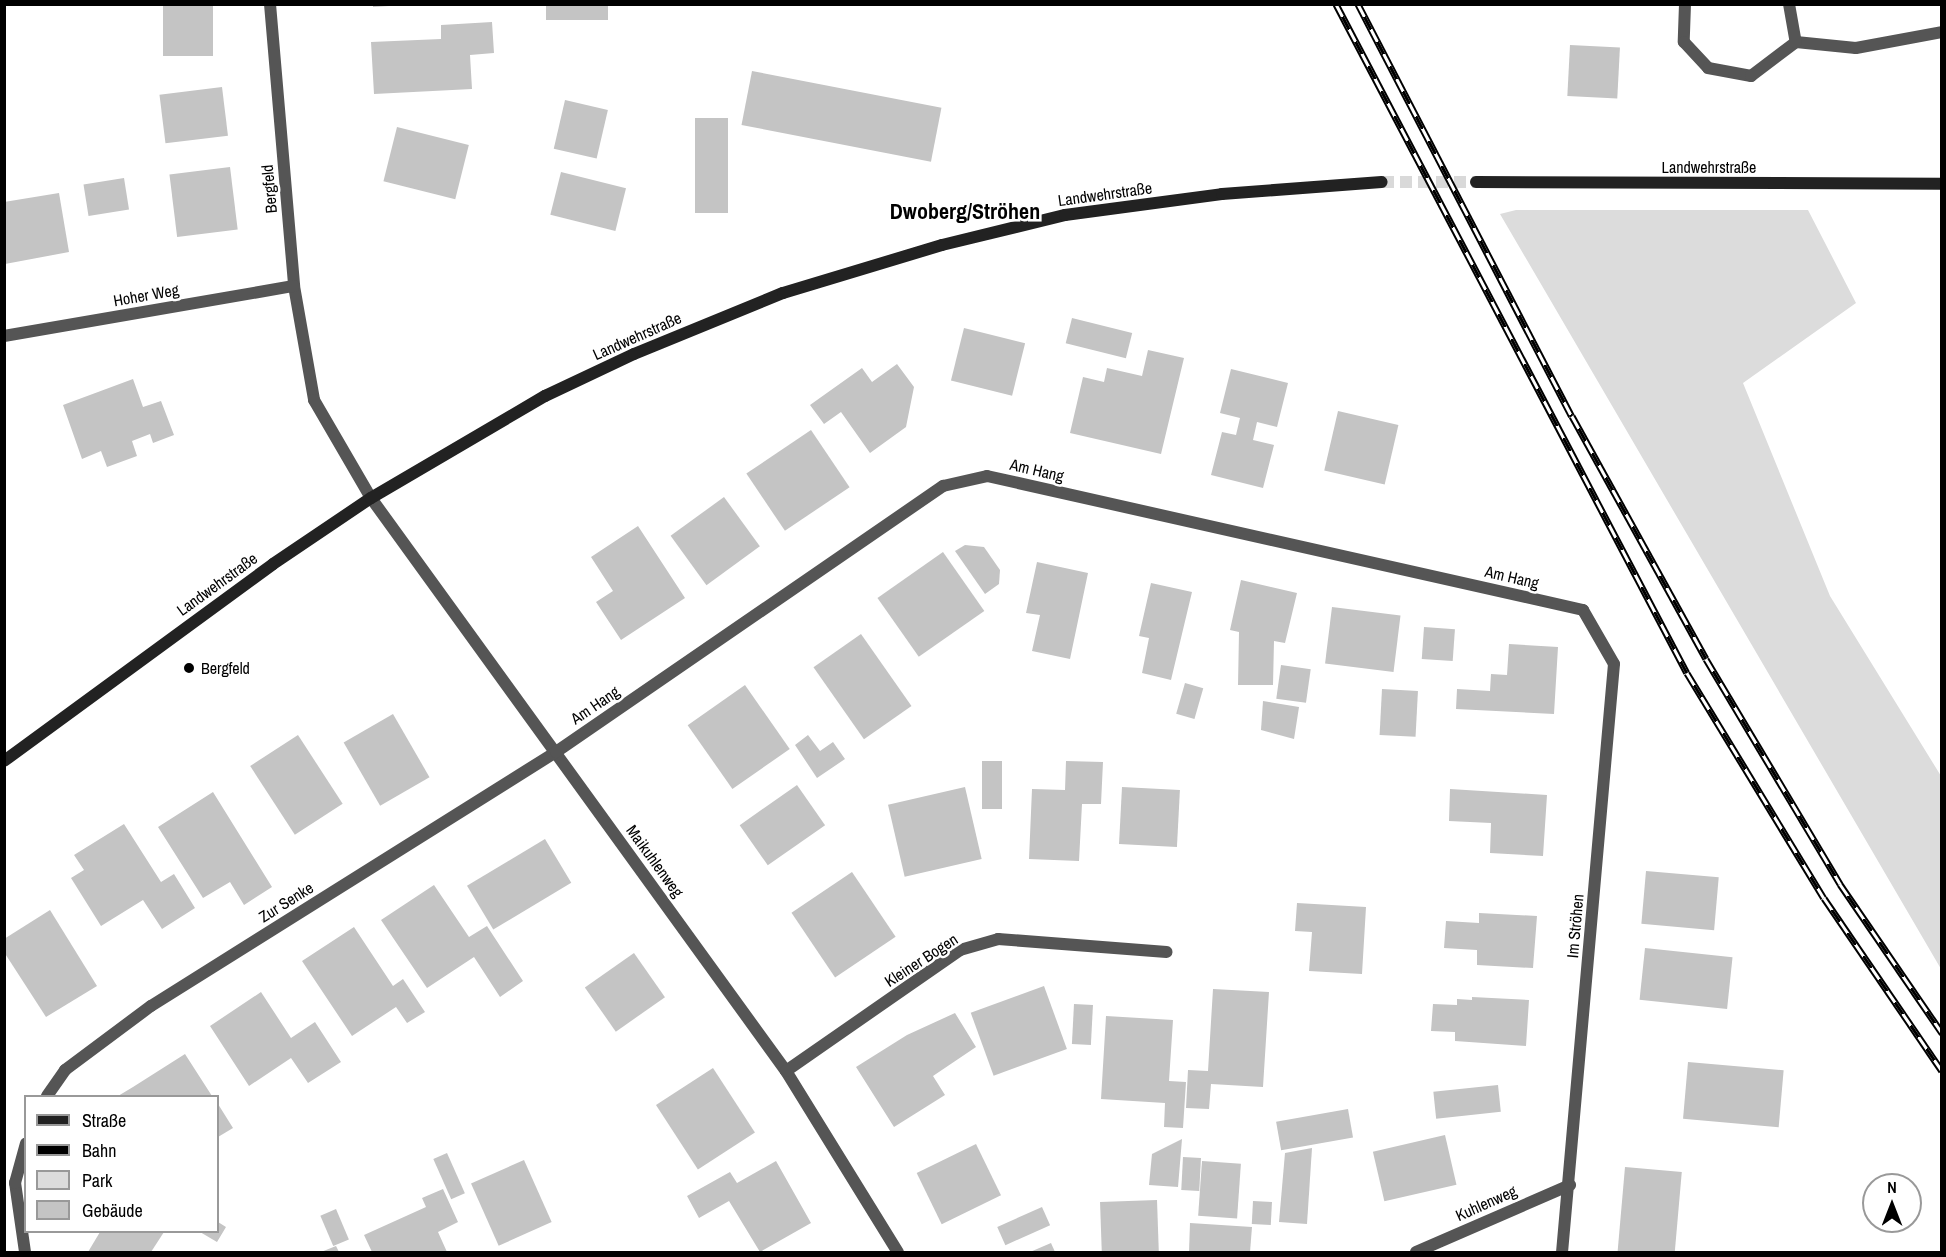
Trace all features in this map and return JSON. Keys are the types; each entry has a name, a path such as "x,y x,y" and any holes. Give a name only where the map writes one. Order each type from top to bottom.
{"street":[{"name":"Bergfeld","path":"270,4 294,286 314,400 371,498"},
{"path":"1686,4 1684,42 1708,68 1751,76 1796,42 1856,48 1941,32"},
{"path":"1789,4 1796,42"},
{"name":"Landwehrstraße","path":"4,761 273,564 371,498 545,396 634,354 783,293 942,245 1065,215 1222,194 1382,182"},
{"name":"Landwehrstraße","path":"1476,182 1941,184"},
{"name":"Hoher Weg","path":"4,336 294,286"},
{"name":"Am Hang","path":"556,752 943,486 987,476 1583,610"},
{"name":"Maikuhlenweg","path":"371,498 786,1071 898,1252"},
{"name":"Im Ströhen","path":"1562,1252 1570,1185 1614,664 1583,610"},
{"name":"Zur Senke","path":"47,1095 64,1070 151,1006 556,752"},
{"name":"Kleiner Bogen","path":"786,1071 960,950 998,939 1166,952"},
{"path":"24,1150 15,1183 25,1252"},
{"name":"Kuhlenweg","path":"1416,1252 1570,1185"}],"green space":[{"path":"1516,210 1808,210 1856,303 1743,383 1830,596 1941,776 1941,969 1500,214"}],"building":[{"path":"163,4 213,4 213,56 163,56"},
{"path":"373,4 389,4 389,6 373,7"},
{"path":"546,4 608,4 608,20 546,20"},
{"path":"492,22 494,53 470,55 472,89 374,94 371,42 441,39 441,25"},
{"path":"1570,45 1620,48 1617,99 1567,96"},
{"path":"752,71 941,108 931,162 742,125"},
{"path":"222,87 228,136 165,143 159,95"},
{"path":"565,100 608,110 597,159 554,149"},
{"path":"695,118 728,118 728,213 695,213"},
{"path":"397,127 469,145 455,199 383,181"},
{"path":"230,167 238,230 177,237 169,174"},
{"path":"561,172 626,188 615,231 550,215"},
{"path":"124,178 129,210 89,216 84,184"},
{"path":"59,193 69,252 5,264 4,202"},
{"path":"1072,318 1132,333 1126,358 1066,343"},
{"path":"964,328 1025,343 1012,396 951,380"},
{"path":"1148,350 1184,358 1161,454 1070,433 1083,377 1104,382 1107,368 1142,376"},
{"path":"897,364 914,387 906,427 870,453 841,412 824,424 810,405 862,368 872,382"},
{"path":"1231,369 1288,383 1277,427 1257,422 1253,440 1274,445 1263,488 1211,475 1222,432 1236,435 1240,418 1220,413"},
{"path":"133,379 143,407 161,401 174,435 153,443 150,434 132,441 137,456 107,467 101,451 82,459 63,405"},
{"path":"1338,411 1398,425 1385,484 1324,470"},
{"path":"811,430 850,487 785,531 746,474"},
{"path":"724,497 760,546 706,585 671,536"},
{"path":"638,526 685,598 621,640 596,602 613,591 591,557"},
{"path":"965,545 984,547 1000,570 999,584 985,594 955,551"},
{"path":"943,552 984,611 919,657 877,598"},
{"path":"1037,562 1088,573 1070,659 1032,651 1040,615 1026,613"},
{"path":"1241,580 1297,593 1285,643 1274,641 1273,685 1238,685 1239,632 1230,630"},
{"path":"1151,583 1192,592 1171,680 1142,673 1149,638 1139,636"},
{"path":"1332,607 1400,615 1394,672 1325,664"},
{"path":"1424,627 1455,629 1453,661 1422,659"},
{"path":"861,634 911,706 864,739 813,667"},
{"path":"1509,644 1558,647 1554,714 1456,709 1457,689 1490,691 1491,674 1507,675"},
{"path":"1281,665 1311,669 1306,703 1276,699"},
{"path":"1185,683 1203,688 1194,719 1176,714"},
{"path":"745,685 790,749 732,789 688,725"},
{"path":"1382,689 1418,691 1416,737 1380,735"},
{"path":"1263,701 1299,707 1294,739 1261,730"},
{"path":"393,714 429,777 380,806 344,742"},
{"path":"298,735 343,804 295,835 250,766"},
{"path":"808,735 820,751 833,742 845,759 817,778 795,745"},
{"path":"982,761 1002,761 1002,809 982,809"},
{"path":"1066,761 1103,762 1101,804 1082,804 1079,861 1029,859 1032,789 1065,790"},
{"path":"797,785 825,825 768,865 740,825"},
{"path":"965,787 982,859 905,877 888,805"},
{"path":"1122,787 1180,790 1177,847 1119,844"},
{"path":"1450,789 1547,795 1543,856 1490,853 1491,823 1449,821"},
{"path":"213,792 272,887 244,905 230,882 203,898 158,827"},
{"path":"124,824 161,882 174,874 195,908 162,929 143,900 101,926 71,878 84,870 74,855"},
{"path":"545,839 571,883 493,930 467,886"},
{"path":"1646,871 1719,877 1714,930 1641,924"},
{"path":"852,872 896,937 835,977 791,913"},
{"path":"434,885 469,937 487,926 523,981 500,997 474,957 427,988 381,920"},
{"path":"1297,903 1366,907 1362,974 1309,971 1312,932 1295,931"},
{"path":"50,910 97,986 46,1017 4,952 4,939"},
{"path":"1479,913 1537,916 1533,968 1477,965 1477,950 1444,948 1446,921 1479,923"},
{"path":"354,927 393,986 403,979 425,1012 407,1023 396,1007 352,1036 302,961"},
{"path":"1645,948 1733,957 1727,1009 1640,1000"},
{"path":"634,953 665,997 616,1032 585,987"},
{"path":"1044,986 1067,1049 994,1076 971,1013"},
{"path":"1213,989 1269,992 1263,1087 1211,1084 1209,1109 1186,1108 1188,1070 1208,1071"},
{"path":"261,992 291,1038 315,1022 341,1062 308,1083 291,1058 249,1086 210,1026"},
{"path":"1472,997 1529,1000 1526,1046 1455,1041 1455,1032 1431,1031 1433,1004 1457,1005 1457,999 1472,1000"},
{"path":"1074,1004 1093,1005 1091,1045 1072,1044"},
{"path":"955,1013 976,1047 933,1076 945,1095 894,1127 856,1067 907,1035"},
{"path":"1106,1016 1173,1020 1169,1081 1186,1082 1183,1128 1164,1127 1165,1103 1101,1099"},
{"path":"185,1054 211,1095 120,1095"},
{"path":"1688,1062 1784,1070 1779,1127 1683,1119"},
{"path":"713,1068 755,1133 698,1170 656,1105"},
{"path":"1498,1085 1501,1112 1436,1119 1433,1092"},
{"path":"219,1106 233,1128 219,1136"},
{"path":"1348,1109 1353,1138 1281,1150 1276,1122"},
{"path":"1445,1135 1456,1185 1384,1201 1373,1152"},
{"path":"1182,1139 1178,1187 1149,1185 1152,1154"},
{"path":"976,1144 1001,1195 942,1224 917,1173"},
{"path":"1312,1148 1307,1224 1279,1222 1285,1153"},
{"path":"447,1153 465,1193 451,1199 433,1159"},
{"path":"1183,1157 1201,1158 1199,1191 1181,1190"},
{"path":"524,1160 552,1222 499,1246 471,1184"},
{"path":"776,1161 811,1223 760,1252 729,1201 699,1218 687,1196 730,1172 737,1183"},
{"path":"1202,1161 1241,1164 1237,1219 1198,1216"},
{"path":"1625,1167 1682,1172 1675,1252 1618,1252"},
{"path":"443,1189 458,1222 438,1232 447,1252 372,1252 364,1235 426,1207 422,1198"},
{"path":"1157,1200 1159,1252 1102,1252 1100,1202"},
{"path":"1253,1201 1272,1202 1271,1225 1252,1224"},
{"path":"1042,1207 1050,1225 1005,1245 997,1227"},
{"path":"336,1209 349,1239 333,1246 320,1216"},
{"path":"219,1223 226,1227 217,1242 202,1233 219,1233"},
{"path":"1190,1223 1252,1227 1250,1252 1189,1252"},
{"path":"99,1233 163,1233 151,1252 88,1252"},
{"path":"1051,1243 1055,1252 1030,1252"},
{"path":"336,1246 339,1252 321,1252"}],"tunnel":[{"path":"1382,182 1476,182"}],"railway":[{"path":"1336,4 1687,673 1824,898 1942,1071"},
{"path":"1358,4 1572,416 1706,659 1840,884 1942,1033"}],"place":[{"name":"Bergfeld","path":"189,668"}],"district":[{"name":"Dwoberg/Ströhen","path":"965,212"}]}
